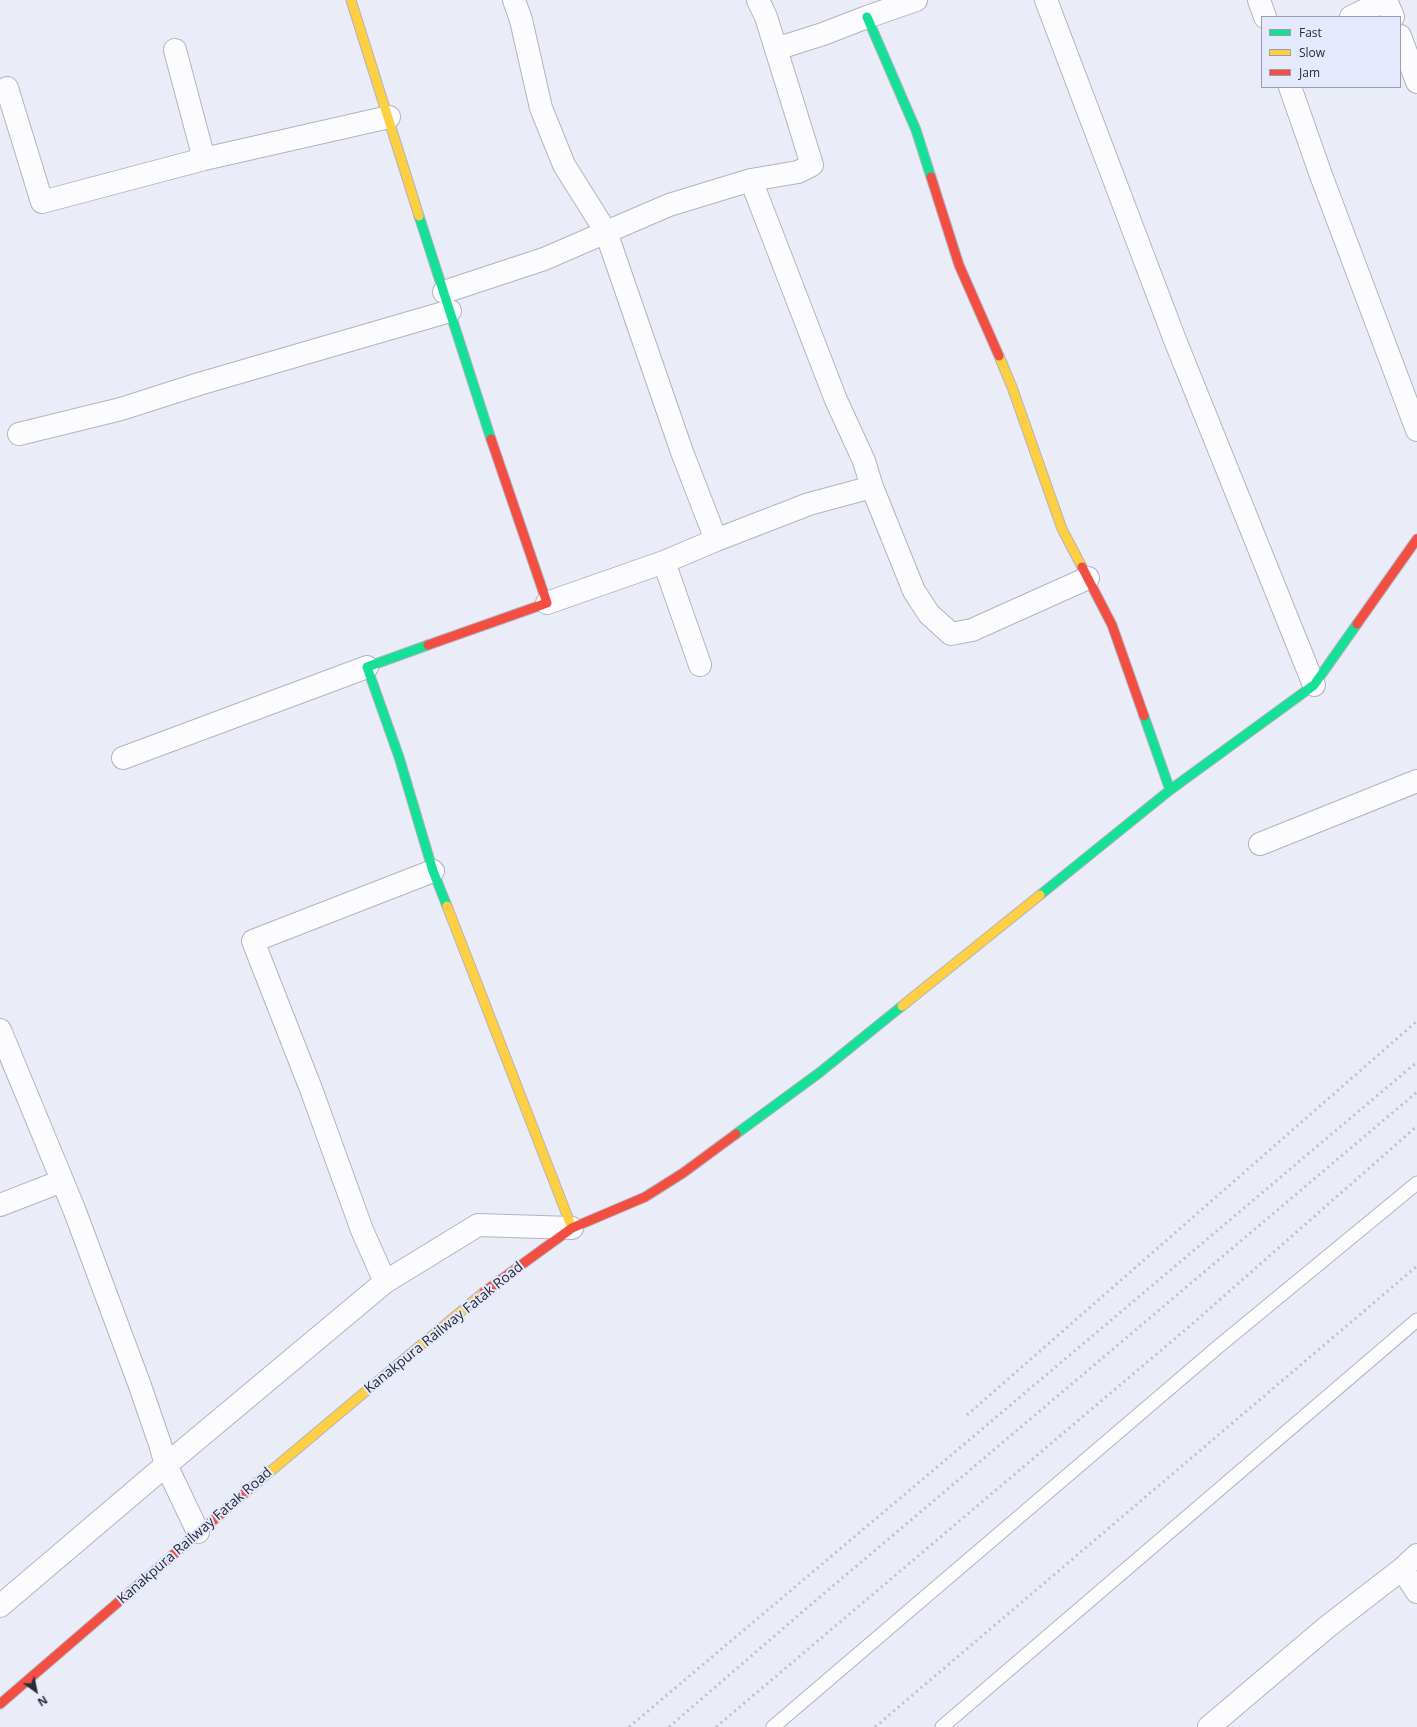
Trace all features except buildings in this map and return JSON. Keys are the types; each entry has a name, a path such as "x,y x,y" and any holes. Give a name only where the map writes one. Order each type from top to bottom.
{"street":[{"path":"351,0 447,302 547,603"},
{"path":"514,0 521,20 544,115 564,165 606,232 682,452 716,540"},
{"path":"19,434 121,409 447,302 669,205 751,180 798,172 812,166 766,17 758,0"},
{"path":"776,49 823,34 916,0"},
{"path":"1046,0 1175,340 1314,686"},
{"path":"1259,0 1265,16"},
{"path":"1353,16 1386,0 1393,16"},
{"path":"867,17 916,130 959,265 1012,387 1062,529 1112,625 1170,790"},
{"path":"1401,39 1417,82"},
{"path":"175,50 204,159"},
{"path":"7,88 42,202 204,159 389,117"},
{"path":"1290,88 1322,178 1417,430"},
{"path":"751,180 836,400 864,461 872,488 914,591 930,614 952,634 972,630 1088,578"},
{"path":"123,758 367,667 664,562 808,504 872,488"},
{"name":"Kanakpura Railway Fatak Road","path":"0,1704 198,1532 491,1286 572,1228 645,1197 682,1173 819,1073 1170,790 1314,686 1417,539"},
{"path":"664,562 700,664"},
{"path":"0,1606 385,1282 478,1225 572,1228 433,871 398,757 367,667"},
{"path":"1260,844 1417,781"},
{"path":"385,1282 362,1230 311,1089 253,941 433,871"},
{"path":"0,1030 62,1181 139,1383 166,1465 198,1532"},
{"path":"0,1205 62,1181"},
{"path":"1209,1727 1327,1627 1410,1562 1417,1592"}],"lane":[{"path":"773,1727 1219,1346 1417,1183"},
{"path":"942,1727 1417,1320"}],"railway":[{"path":"967,1415 1417,1021"},
{"path":"629,1727 1417,1062"},
{"path":"669,1727 801,1613 1417,1092"},
{"path":"716,1727 1191,1325 1417,1126"},
{"path":"875,1727 1417,1266"}],"traffic: fast":[{"path":"867,17 916,130 931,177"},
{"path":"419,216 491,439"},
{"path":"1144,716 1170,790 1314,685 1357,624"},
{"path":"428,645 367,667 399,757 433,871 447,906"},
{"path":"1040,895 1170,790"},
{"path":"736,1134 819,1073 902,1006"}],"traffic: slow":[{"path":"351,0 419,216"},
{"path":"999,356 1012,387 1062,529 1082,567"},
{"path":"902,1006 1040,895"},
{"path":"447,906 572,1228"},
{"path":"253,1486 484,1292"}],"traffic: jam":[{"path":"931,177 959,265 999,356"},
{"path":"428,645 547,603 491,439"},
{"path":"1357,624 1417,539"},
{"path":"1082,567 1112,625 1144,716"},
{"path":"484,1292 572,1228 645,1197 683,1173 736,1134"},
{"path":"0,1704 253,1486"}]}
